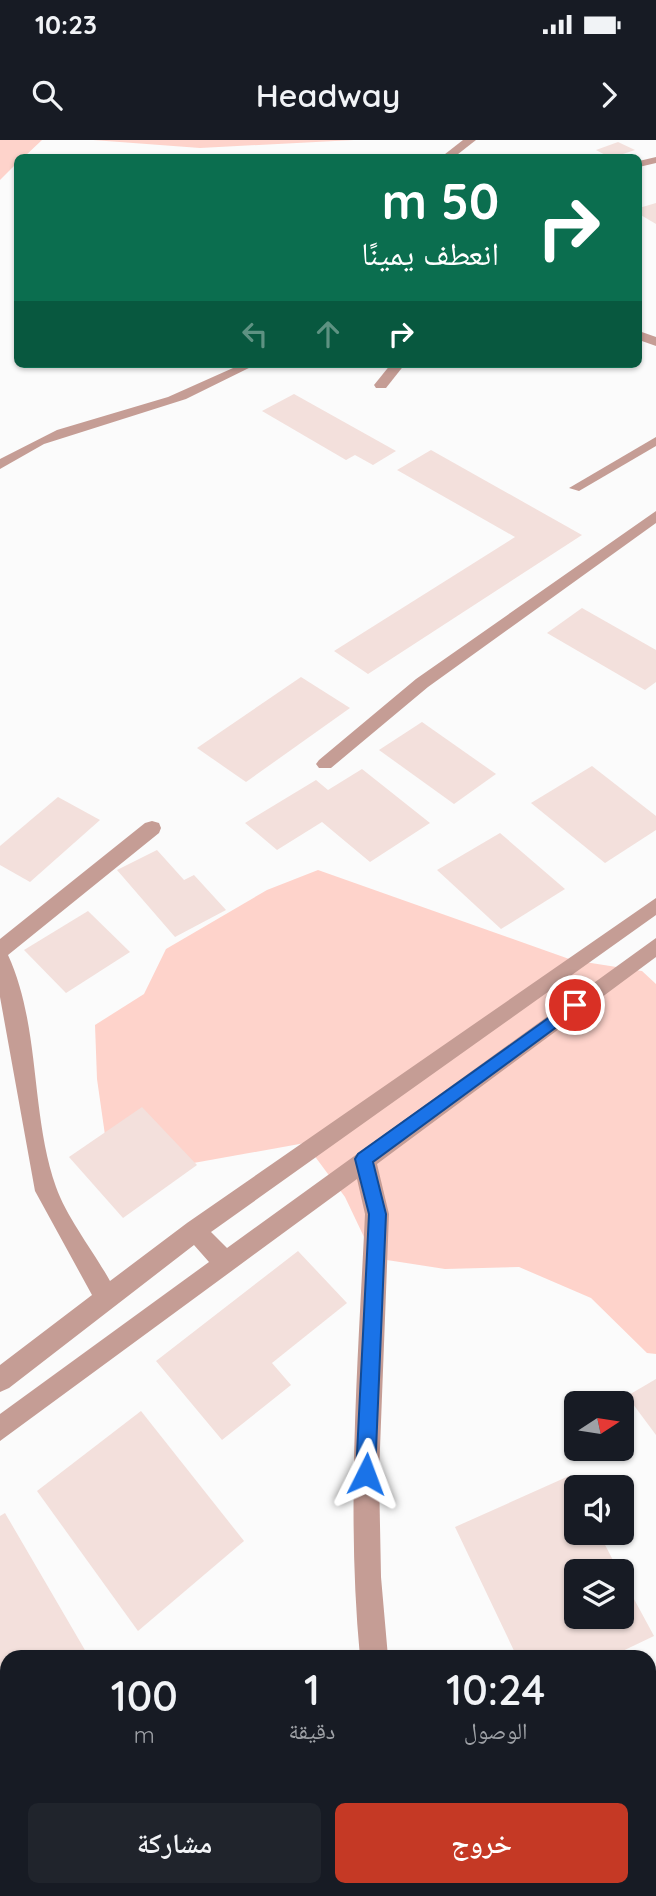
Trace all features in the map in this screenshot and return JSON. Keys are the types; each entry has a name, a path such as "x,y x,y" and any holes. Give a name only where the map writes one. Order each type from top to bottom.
{"street":[{"path":"451,154 470,140"},
{"path":"381,385 395,368"},
{"path":"325,764 422,683 656,516"},
{"path":"0,950 152,828"},
{"path":"0,1380 195,1230 656,905"},
{"path":"0,1429 656,946"},
{"path":"0,958 17,1022 37,1155 46,1191 107,1298"},
{"path":"364,1159 377,1214 366,1474 367,1577 373,1650"},
{"path":"195,1230 225,1263"}],"lane":[{"path":"0,466 17,452 87,422 173,400 242,368"},
{"path":"575,488 656,441"}],"shaded area":[{"path":"0,140 42,140 27,154 14,154 14,166 0,180"},
{"path":"93,140 354,140 200,148"},
{"path":"318,870 572,960 642,971 656,984 656,1354 647,1353 591,1298 519,1267 445,1269 374,1258 345,1197 305,1143 149,1171 105,1135 97,1079 95,1025 144,994 166,949 267,890"}],"building":[{"path":"618,142 635,150 623,154 604,154 596,150"},
{"path":"656,203 656,224 642,216 642,207"},
{"path":"294,394 396,451 373,465 355,455 346,460 262,411"},
{"path":"431,450 582,535 368,674 334,651 515,537 397,470"},
{"path":"582,608 656,650 656,682 645,690 547,633"},
{"path":"301,677 350,708 246,782 197,748"},
{"path":"422,722 496,774 454,804 379,750"},
{"path":"592,766 656,816 656,830 605,863 531,803"},
{"path":"362,769 430,823 370,862 322,822 277,850 245,823 316,780 328,790"},
{"path":"58,797 100,820 30,882 0,865 0,846"},
{"path":"500,833 565,889 501,929 437,870"},
{"path":"157,850 184,880 194,875 226,910 175,937 117,870"},
{"path":"88,911 130,952 66,993 24,950"},
{"path":"142,1107 197,1165 123,1218 69,1157"},
{"path":"298,1251 347,1303 272,1363 291,1385 222,1440 156,1361"},
{"path":"656,1379 656,1435 634,1405 634,1392"},
{"path":"141,1411 244,1541 138,1631 37,1491"},
{"path":"564,1478 564,1545 605,1545 612,1559 564,1559 564,1629 634,1629 634,1599 654,1636 625,1650 514,1650 455,1527"},
{"path":"5,1513 85,1650 0,1650 0,1516"}],"route":[{"path":"366,1474 377,1214 364,1159 575,1005"}]}
